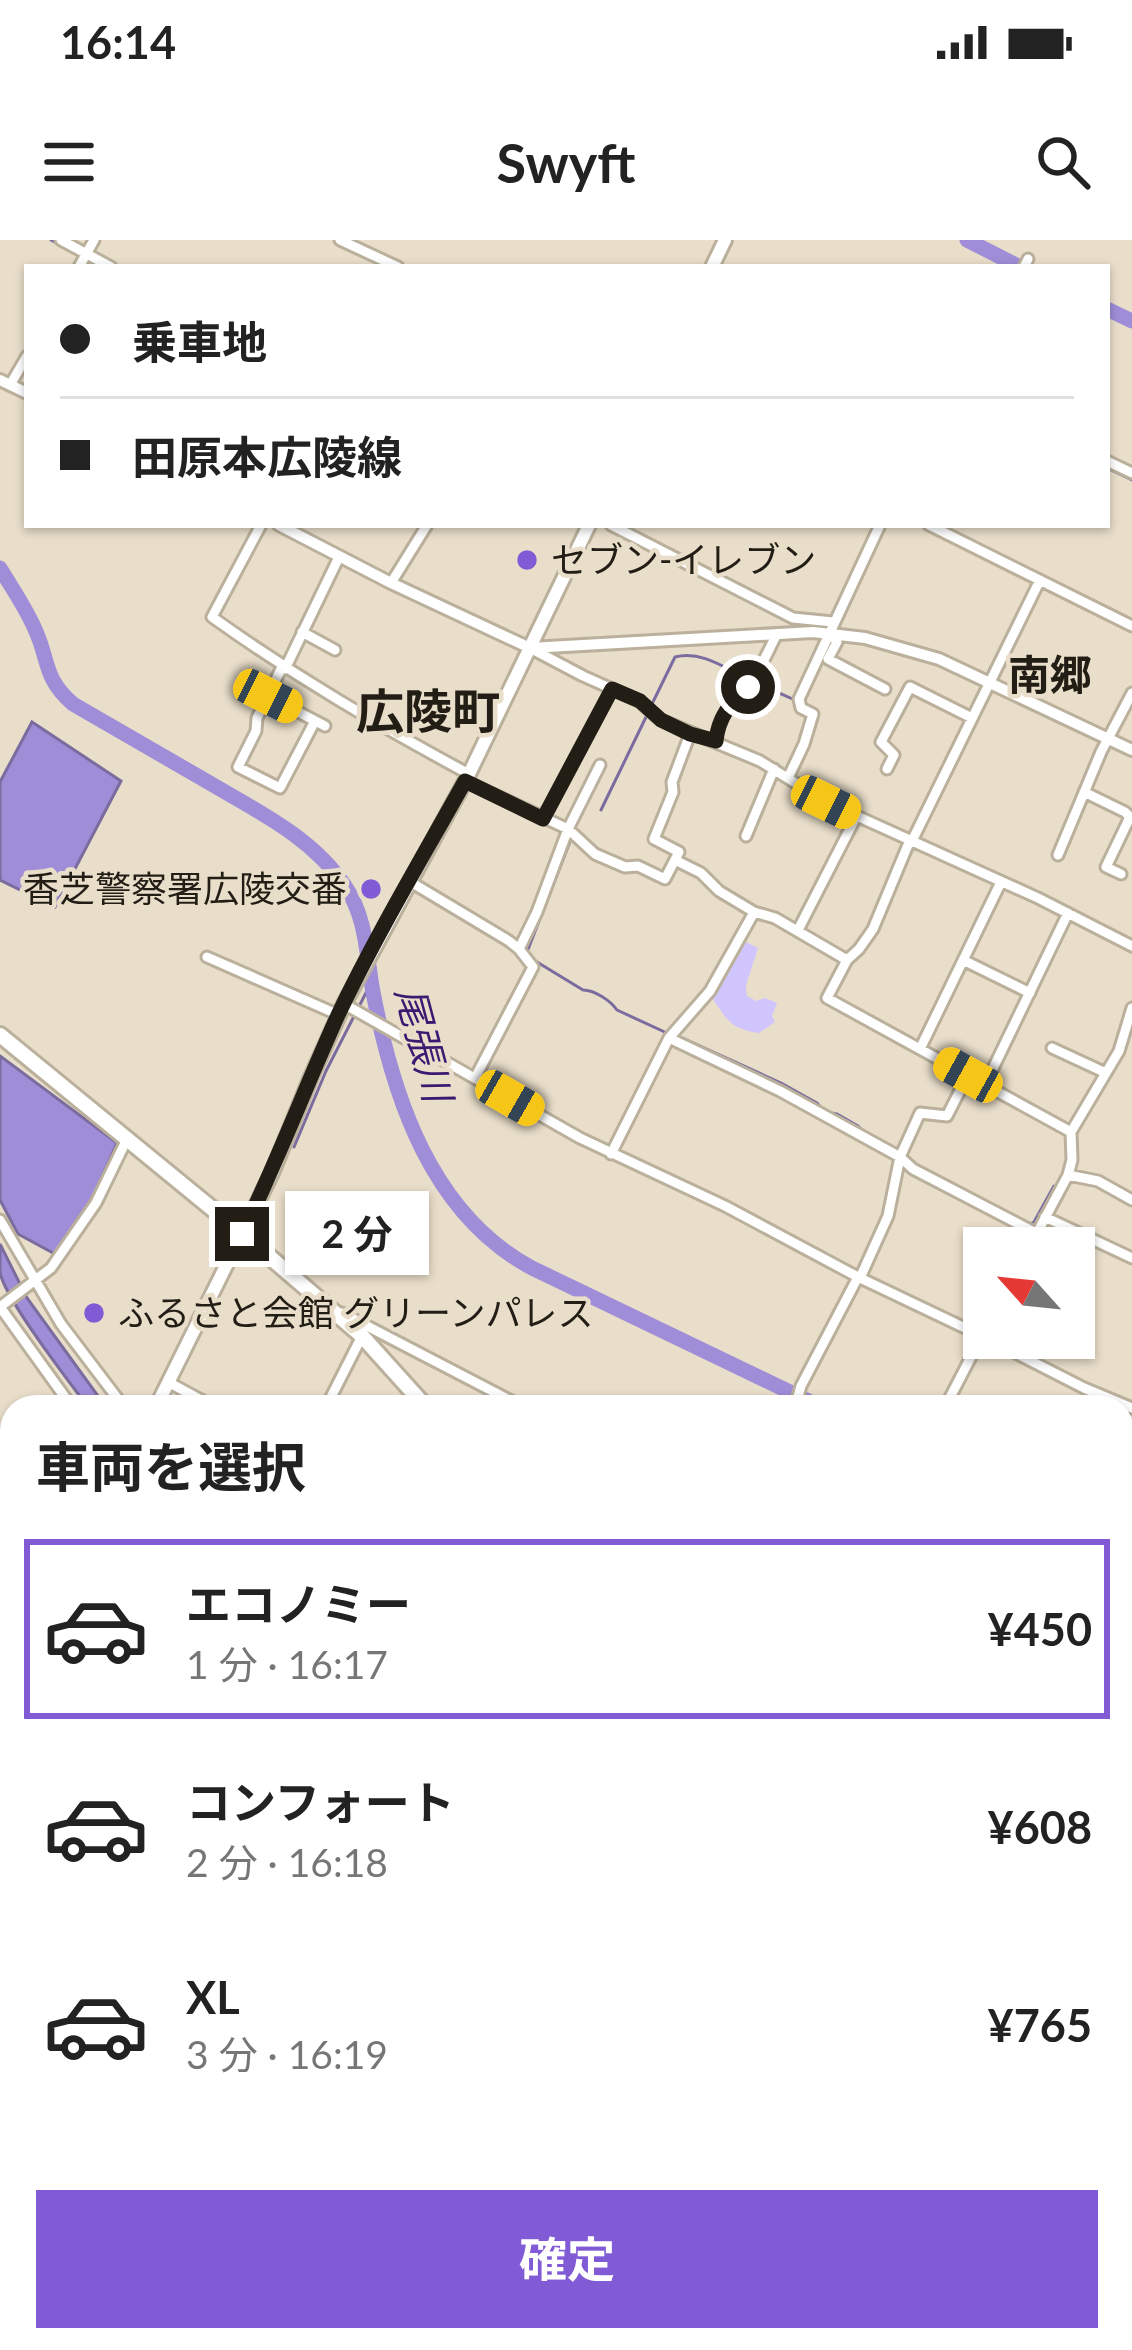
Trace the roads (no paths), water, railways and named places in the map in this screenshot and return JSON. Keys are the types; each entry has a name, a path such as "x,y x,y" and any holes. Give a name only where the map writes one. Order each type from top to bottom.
{"main road":[{"path":"162,1395 352,1011 359,975 467,777 588,528"},
{"path":"0,1035 362,1336 415,1395"}],"street":[{"path":"62,240 106,264"},
{"path":"81,264 94,240"},
{"path":"340,240 392,264"},
{"path":"259,528 212,617 356,713 568,829 595,854 664,879 679,851 654,839 690,734"},
{"path":"285,528 612,689 690,734 774,769 856,817 1132,946"},
{"path":"391,584 425,528"},
{"path":"617,528 828,635 837,642 828,659 885,689"},
{"path":"788,778 813,714 799,702 879,528"},
{"path":"934,528 1132,626"},
{"path":"268,696 320,723 280,788 238,767 256,731 256,718 339,557"},
{"path":"1040,580 873,928 847,960 827,998 1071,1132"},
{"path":"302,632 335,650"},
{"path":"530,648 777,634 828,635 903,647 939,658 1132,750"},
{"path":"716,741 724,714 752,681 777,634"},
{"path":"887,769 894,755 881,742 910,687 972,718"},
{"path":"543,819 612,689"},
{"path":"1058,855 1132,693"},
{"path":"519,949 600,765"},
{"path":"746,836 774,769"},
{"path":"1084,792 1131,818 1106,867 1121,874"},
{"path":"798,930 856,817"},
{"path":"675,860 754,912 775,918 847,960"},
{"path":"409,881 519,949 533,968 475,1078"},
{"path":"920,1049 1001,882"},
{"path":"986,1084 1068,913"},
{"path":"611,1154 672,1034 710,991 752,916"},
{"path":"207,957 388,1028 611,1154 963,1326"},
{"path":"963,960 1030,993"},
{"path":"1039,1227 1068,1174 1071,1132 1123,1041 1132,1008"},
{"path":"672,1034 1024,1227"},
{"path":"1052,1048 1106,1073"},
{"path":"798,1395 888,1216 900,1157 920,1113 947,1116 968,1075"},
{"path":"64,1395 2,1305 51,1268 96,1203 127,1139"},
{"path":"1068,1174 1098,1181 1132,1200"},
{"path":"1045,1217 1132,1258"},
{"path":"0,1220 33,1282 115,1395"},
{"path":"326,1306 500,1395"},
{"path":"332,1395 362,1336"},
{"path":"952,1395 971,1359"},
{"path":"1028,1359 1101,1395"},
{"path":"168,1382 192,1395"}],"waterway":[{"path":"51,240 95,264"},
{"path":"967,240 1014,264"},
{"path":"1110,310 1132,321"},
{"path":"1110,469 1132,480"},
{"name":"尾張川","path":"0,568 34,627 51,676 73,704 282,826 317,853 345,886 362,924 381,1032 405,1111 443,1185 467,1217 532,1268 796,1395"},
{"path":"794,622 820,625"},
{"path":"651,706 675,657 703,658 748,679"},
{"path":"757,683 797,701"},
{"path":"601,810 647,715"},
{"path":"527,952 571,839"},
{"path":"532,959 602,996 617,1010 669,1034"},
{"path":"294,1147 371,983"},
{"path":"678,1036 781,1083 865,1133"},
{"path":"1030,1224 1054,1186"}],"place":[{"name":"セブン-イレブン","path":"527,560"},
{"name":"香芝警察署広陵交番","path":"371,889"},
{"name":"ふるさと会館 グリーンパレス","path":"94,1313"}],"district":[{"name":"南郷","path":"1050,675"},
{"name":"広陵町","path":"428,712"}]}
